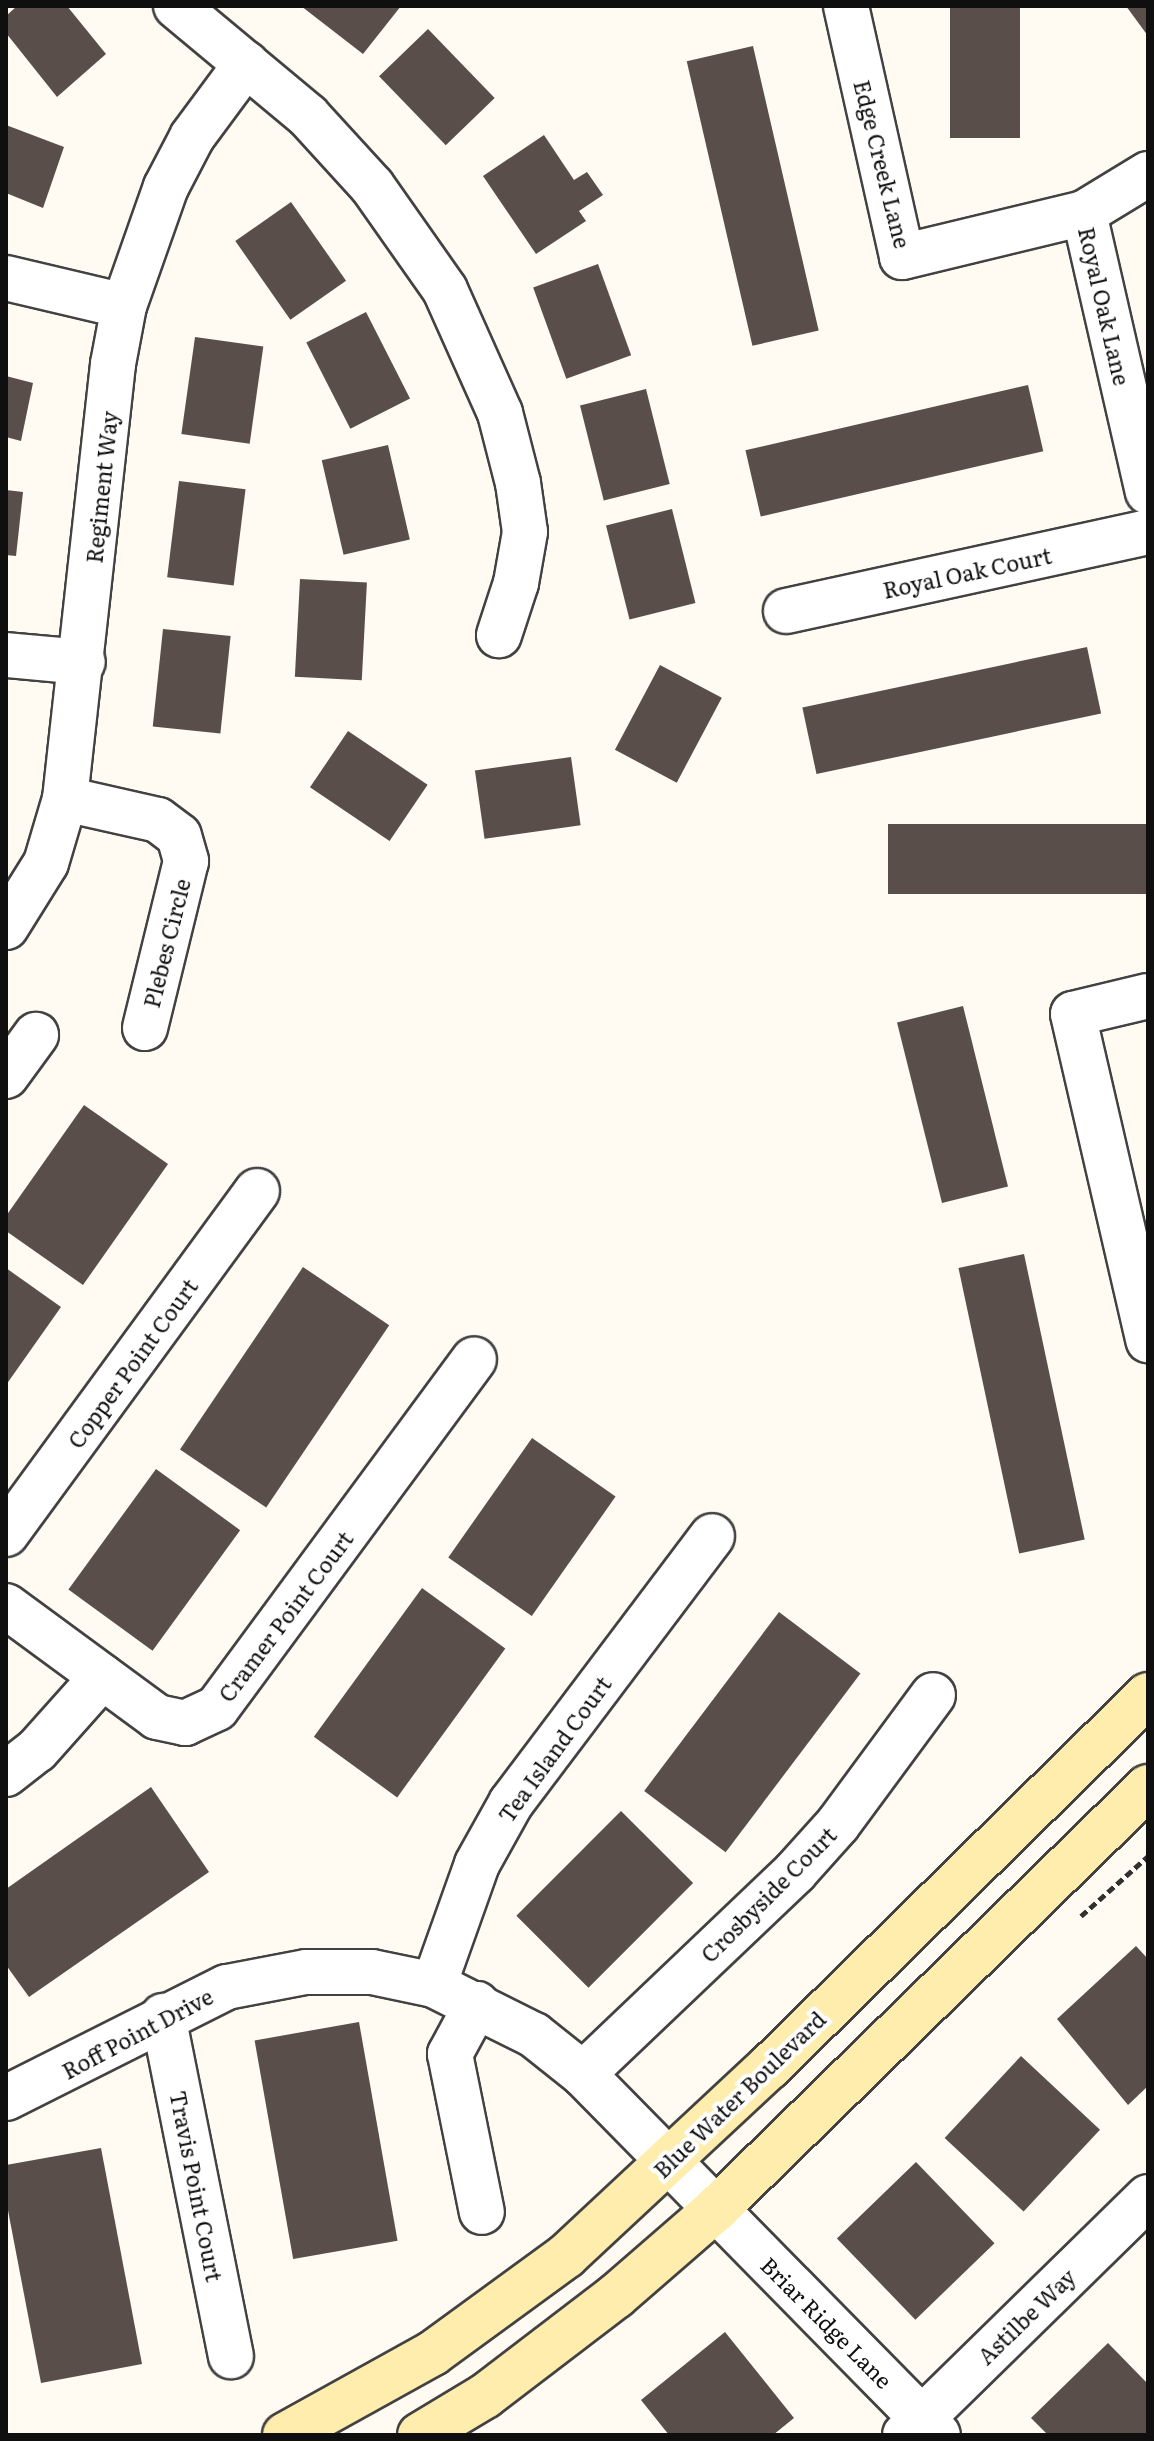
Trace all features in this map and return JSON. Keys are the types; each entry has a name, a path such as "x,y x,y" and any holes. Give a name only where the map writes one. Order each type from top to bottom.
{"street":[{"path":"176,6 308,116 372,186 412,236 473,344 500,413 525,532 516,583 499,635"},
{"name":"Edge Creek Lane","path":"846,6 902,257 1084,213 1148,174"},
{"name":"Regiment Way","path":"6,927 46,863 65,799 83,662 113,364 124,306 166,187 192,137 246,64"},
{"name":"Royal Oak Lane","path":"1084,213 1148,492"},
{"path":"6,278 124,306"},
{"name":"Royal Oak Court","path":"786,611 1148,532"},
{"path":"6,655 83,662"},
{"name":"Plebes Circle","path":"65,799 158,820 179,836 186,861 145,1028"},
{"path":"1148,996 1073,1014 1148,1340"},
{"path":"6,1076 36,1035"},
{"name":"Copper Point Court","path":"6,1534 257,1191"},
{"name":"Cramer Point Court","path":"6,1606 157,1717 185,1723 217,1708 474,1360"},
{"name":"Tea Island Court","path":"434,1985 477,1864 511,1803 712,1536"},
{"path":"6,1774 37,1750 102,1677"},
{"name":"Crosbyside Court","path":"583,2074 795,1872 838,1824 933,1695"},
{"name":"Blue Water Boulevard","path":"285,2435 433,2353 566,2256 670,2162 1148,1695"},
{"path":"420,2435 485,2396 604,2306 716,2209 1148,1787"},
{"name":"Roff Point Drive","path":"6,2098 163,2016 227,1987 306,1972 372,1972 434,1985 534,2035 583,2074 716,2209"},
{"path":"477,2004 450,2054 482,2212"},
{"name":"Travis Point Court","path":"163,2016 231,2356"},
{"name":"Astilbe Way","path":"922,2429 1148,2197"},
{"name":"Briar Ridge Lane","path":"716,2209 922,2429"}],"building":[{"path":"17,6 67,6 106,54 57,97 6,33 6,16"},
{"path":"301,6 401,6 363,54"},
{"path":"950,6 1020,6 1020,138 950,138"},
{"path":"1126,6 1148,6 1148,36"},
{"path":"428,29 495,98 446,145 379,76"},
{"path":"753,46 819,331 752,346 687,61"},
{"path":"6,125 64,147 43,208 6,193"},
{"path":"544,135 574,180 587,172 603,195 579,211 586,221 536,254 483,176"},
{"path":"291,202 346,281 290,320 235,241"},
{"path":"598,264 631,355 566,379 533,288"},
{"path":"366,312 410,398 350,429 306,342"},
{"path":"195,337 263,347 250,444 181,434"},
{"path":"6,376 33,383 21,441 6,437"},
{"path":"1028,385 1043,451 761,516 745,450"},
{"path":"646,389 670,484 604,501 580,405"},
{"path":"388,445 410,540 344,555 322,460"},
{"path":"179,481 246,489 234,585 167,577"},
{"path":"6,490 23,492 16,556 6,555"},
{"path":"672,509 695,603 629,620 606,525"},
{"path":"300,579 367,583 362,680 295,677"},
{"path":"163,629 231,636 220,734 153,726"},
{"path":"1087,647 1101,714 816,774 802,708"},
{"path":"660,665 722,698 677,783 615,750"},
{"path":"348,731 428,785 390,841 310,787"},
{"path":"571,757 581,825 485,839 475,770"},
{"path":"888,824 1148,824 1148,894 888,894"},
{"path":"963,1006 1008,1186 942,1203 897,1022"},
{"path":"84,1105 168,1164 83,1285 6,1231 6,1216"},
{"path":"1024,1254 1085,1540 1019,1554 958,1268"},
{"path":"303,1267 389,1325 266,1508 180,1449"},
{"path":"6,1268 61,1307 6,1385"},
{"path":"532,1438 616,1497 532,1616 448,1558"},
{"path":"156,1469 240,1530 153,1651 68,1590"},
{"path":"422,1588 505,1649 397,1797 314,1737"},
{"path":"779,1612 860,1673 726,1852 644,1791"},
{"path":"151,1787 209,1872 29,1997 6,1965 6,1889"},
{"path":"621,1811 693,1883 588,1988 516,1916"},
{"path":"1136,1946 1148,1959 1148,2086 1128,2105 1057,2019"},
{"path":"359,2022 398,2241 293,2259 255,2040"},
{"path":"1021,2056 1100,2130 1024,2212 945,2138"},
{"path":"101,2148 142,2364 41,2383 6,2200 6,2165"},
{"path":"916,2162 994,2243 915,2320 837,2238"},
{"path":"725,2332 794,2418 773,2435 669,2435 641,2400"},
{"path":"1108,2343 1148,2384 1148,2435 1048,2435 1031,2418"}]}
